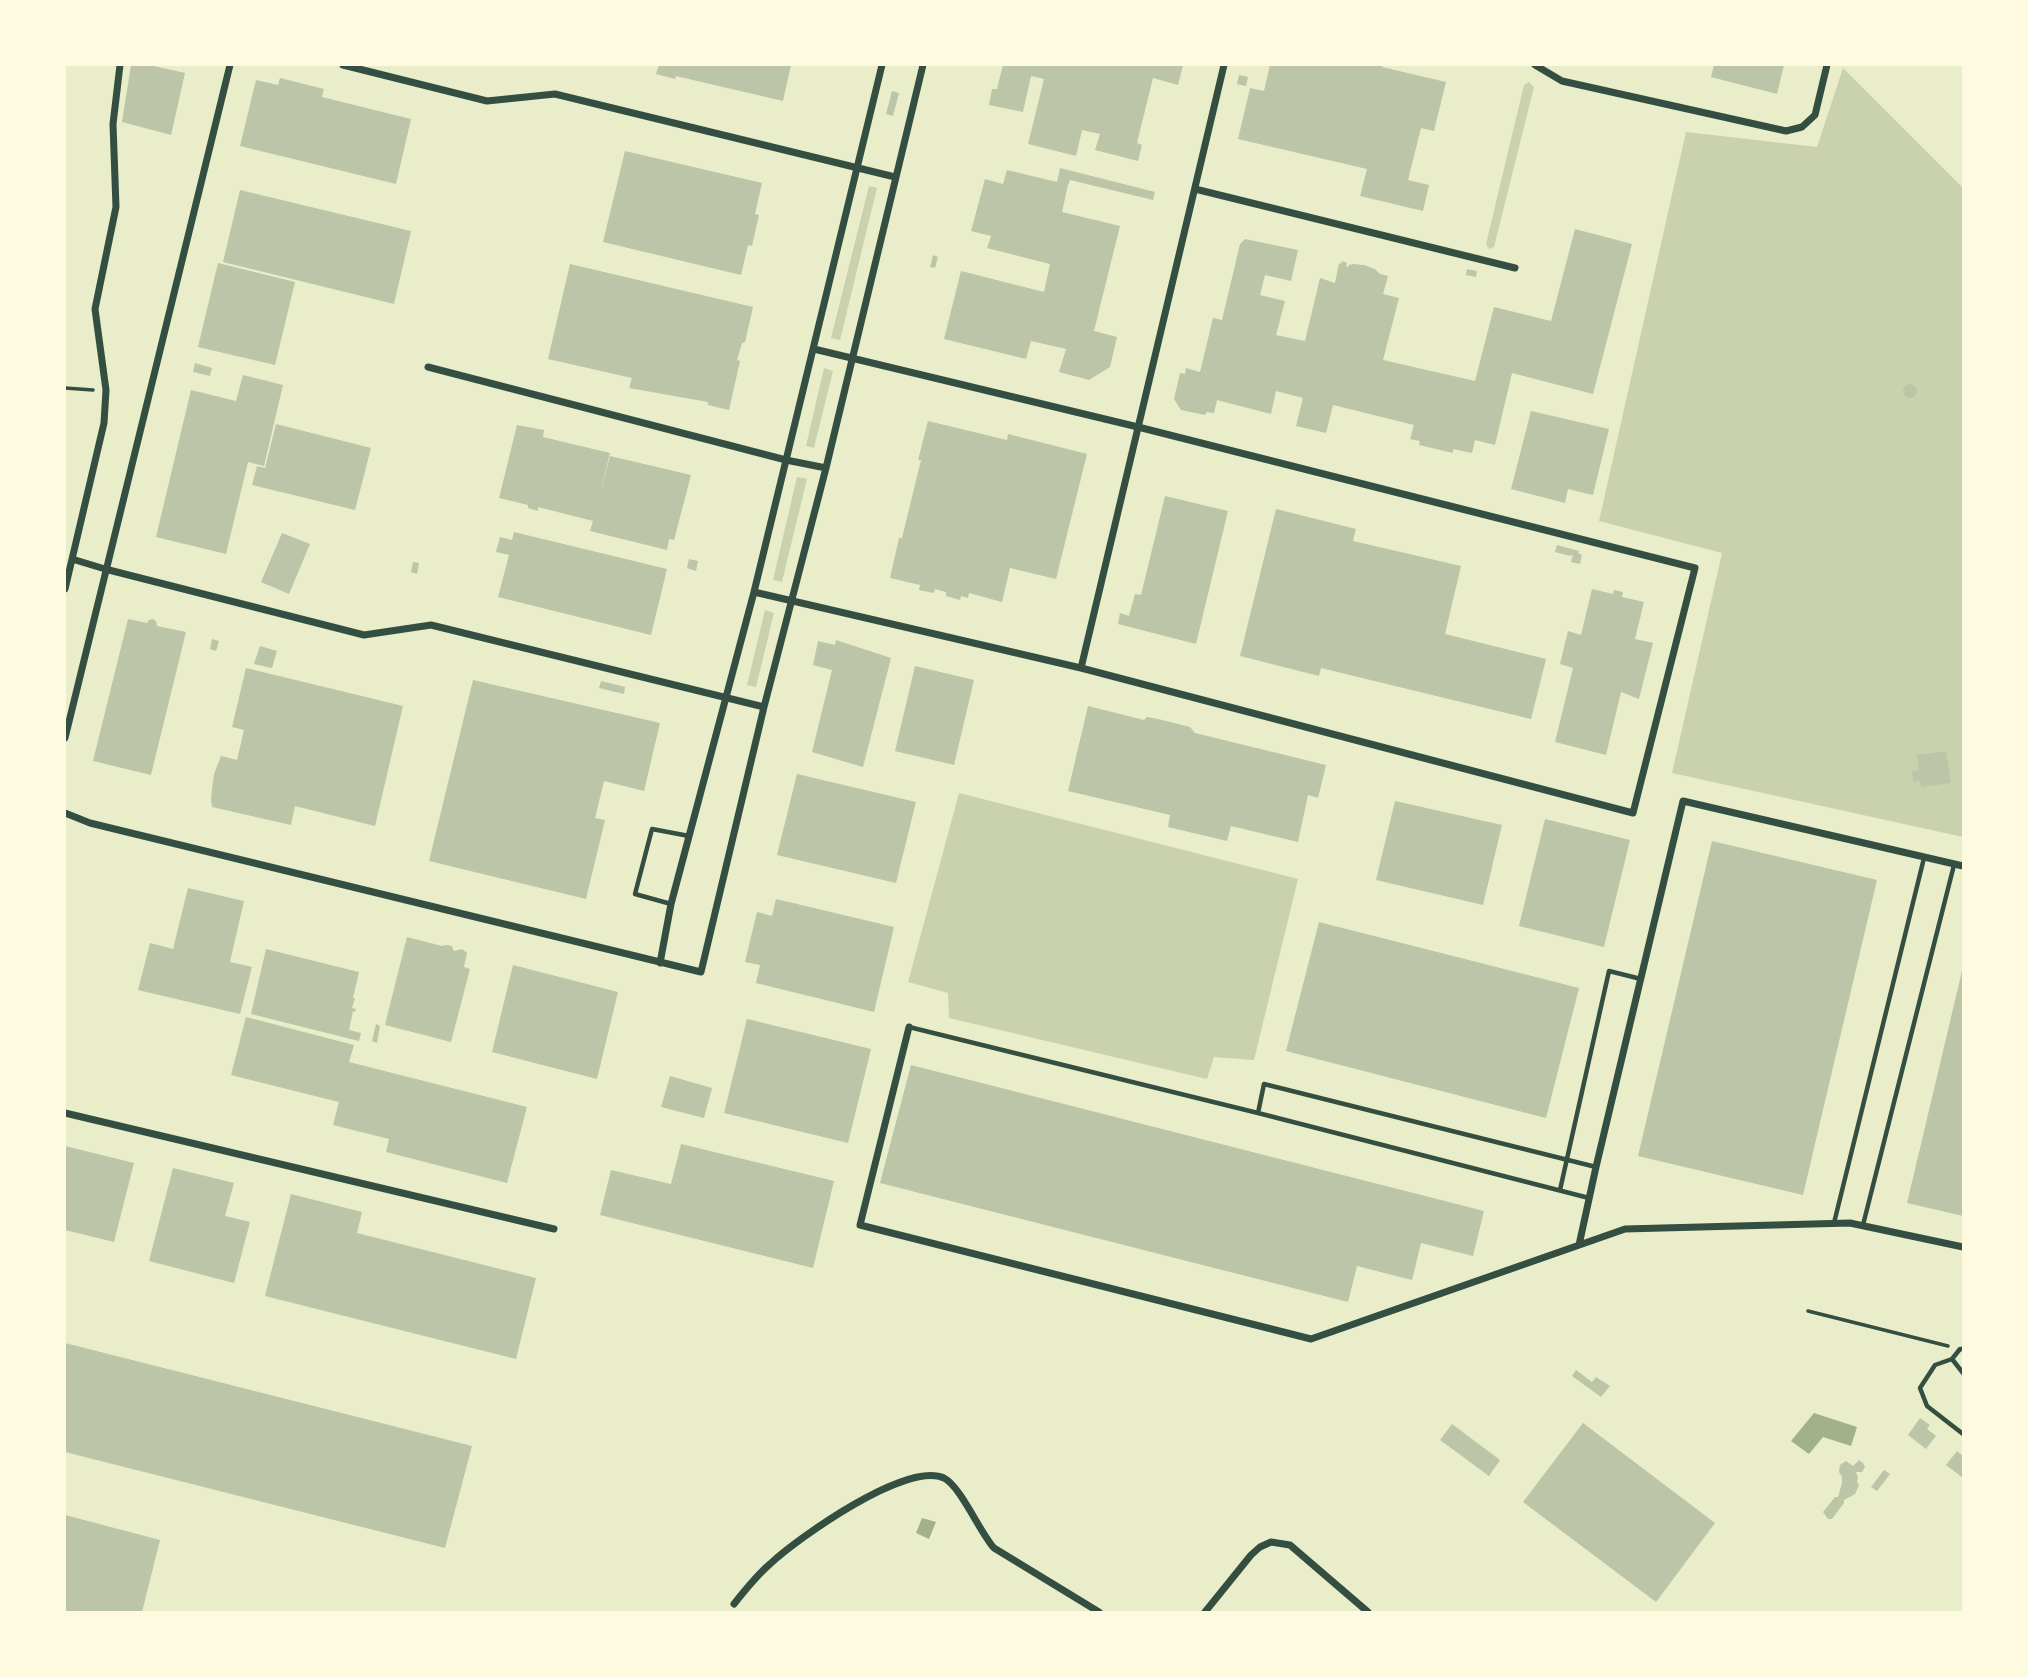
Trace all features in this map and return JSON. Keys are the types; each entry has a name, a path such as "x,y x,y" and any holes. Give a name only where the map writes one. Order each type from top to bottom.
{"street":[{"path":"65,589 104,423 106,390 95,309 117,207 113,124 120,65"},
{"path":"65,738 230,65"},
{"path":"343,65 487,101 555,94 895,177"},
{"path":"660,963 671,904 754,592 882,65"},
{"path":"65,813 90,822 701,972 923,65"},
{"path":"1081,668 1224,65"},
{"path":"1535,65 1562,81 1786,131 1802,127 1815,115 1827,65"},
{"path":"1195,189 1515,268"},
{"path":"754,592 1081,668 1633,813 1695,568 1138,427 814,349"},
{"path":"428,367 826,468"},
{"path":"72,559 364,635 432,625 764,707"},
{"path":"1579,1245 1683,801 1963,866"},
{"path":"909,1027 860,1225 1311,1339 1625,1229 1850,1223 1963,1247"},
{"path":"65,1113 554,1230"},
{"path":"734,1604 768,1566 818,1526 868,1497 901,1482 923,1476 945,1479 954,1487 984,1537 994,1548 1099,1612"},
{"path":"1206,1612 1251,1555 1271,1542 1282,1542 1290,1545 1368,1612"}],"lane":[{"path":"671,904 635,894 652,830 689,836"},
{"path":"1834,1223 1925,857"},
{"path":"1863,1225 1955,864"},
{"path":"1560,1190 1609,971 1641,979"},
{"path":"909,1027 1589,1198"},
{"path":"1258,1113 1264,1084 1596,1167"},
{"path":"1962,1349 1952,1359 1935,1365 1920,1388 1927,1406 1963,1434"},
{"path":"1952,1359 1963,1373"}],"path":[{"path":"65,388 83,391 106,390"},
{"path":"1808,1311 1962,1349"}],"shaded area":[{"path":"1843,68 1963,188 1963,837 1672,773 1722,553 1599,521 1686,132 1817,147"},
{"path":"1529,82 1534,87 1494,247 1489,249 1486,244 1524,85"},
{"path":"869,186 877,188 840,340 831,338"},
{"path":"824,368 833,371 814,448 806,446"},
{"path":"797,477 807,479 782,582 773,580"},
{"path":"765,610 774,613 756,687 747,685"},
{"path":"959,793 1298,879 1254,1060 1214,1057 1207,1079 949,1018 948,993 908,982"},
{"path":"1814,1413 1857,1427 1851,1446 1823,1437 1809,1454 1791,1441"},
{"path":"922,1518 936,1522 929,1539 916,1533"}],"building":[{"path":"131,65 149,65 185,73 171,135 122,122"},
{"path":"659,65 791,65 783,101 676,76 675,79 656,74"},
{"path":"1003,65 1183,65 1178,85 1153,78 1137,143 1142,145 1138,161 1095,150 1100,134 1082,130 1076,156 1028,144 1044,79 1031,76 1023,112 989,105 992,89 997,89"},
{"path":"1270,65 1383,65 1382,67 1446,82 1434,131 1421,128 1408,180 1429,185 1423,211 1360,196 1367,169 1238,139 1250,88 1264,91"},
{"path":"1714,65 1784,65 1777,94 1711,77"},
{"path":"1239,75 1248,77 1246,86 1237,84"},
{"path":"280,78 324,89 322,97 411,119 396,184 240,146 256,80 278,85"},
{"path":"892,91 899,93 893,116 886,114"},
{"path":"625,151 762,183 752,246 748,245 741,275 603,242"},
{"path":"1060,168 1155,192 1153,200 1070,180 1068,185 1062,212 1120,226 1094,331 1117,337 1110,367 1089,380 1059,372 1066,349 1031,341 1026,359 944,339 961,271 1044,292 1050,264 987,248 991,236 971,231 985,179 1003,184 1007,170 1057,182"},
{"path":"240,190 411,231 394,304 223,262"},
{"path":"1575,229 1632,244 1593,394 1512,373 1495,445 1475,440 1472,453 1453,449 1453,453 1419,445 1420,441 1410,439 1414,425 1333,405 1326,433 1296,426 1303,398 1276,391 1271,414 1217,400 1214,413 1207,412 1205,415 1181,410 1174,399 1180,373 1185,374 1186,368 1200,372 1213,318 1222,320 1240,244 1245,239 1298,250 1291,281 1265,275 1260,295 1285,301 1276,335 1305,341 1320,278 1335,283 1339,263 1342,261 1347,263 1348,267 1353,264 1364,265 1388,276 1383,294 1399,298 1383,360 1475,381 1494,307 1551,321"},
{"path":"933,255 938,257 935,268 930,267"},
{"path":"218,263 295,282 275,365 198,347"},
{"path":"570,264 753,307 745,342 742,343 737,360 740,361 729,410 708,405 708,402 629,388 632,378 548,359"},
{"path":"1467,269 1477,271 1476,277 1466,275"},
{"path":"195,363 212,368 210,376 193,372"},
{"path":"243,375 283,385 264,466 248,462 226,554 156,537 191,390 236,401"},
{"path":"1910,384 1915,386 1915,396 1910,398 1905,396 1903,391 1905,386"},
{"path":"1531,411 1609,429 1593,495 1568,489 1565,503 1511,489"},
{"path":"928,421 1007,440 1008,434 1087,454 1056,579 1010,568 1002,602 969,593 968,598 961,596 960,600 946,596 946,592 935,589 934,593 919,590 920,585 890,578 921,460 918,460"},
{"path":"276,424 371,448 355,510 252,485 257,466 265,468"},
{"path":"517,425 544,430 543,437 610,453 600,494 610,456 691,475 674,540 669,539 667,550 590,531 593,521 538,507 538,511 528,508 528,505 499,498"},
{"path":"1165,496 1228,511 1196,644 1118,624 1120,613 1129,616 1135,594 1141,595"},
{"path":"1276,509 1356,529 1353,541 1461,566 1445,634 1546,659 1531,719 1321,668 1319,676 1240,656"},
{"path":"514,532 667,569 651,635 498,597 509,555 496,552 500,537 512,540"},
{"path":"282,533 310,544 289,594 261,582"},
{"path":"1557,545 1579,551 1582,555 1580,564 1571,562 1573,554 1571,556 1555,552"},
{"path":"689,559 698,561 696,571 687,568"},
{"path":"413,562 419,563 417,574 411,572"},
{"path":"1592,589 1613,594 1614,590 1623,592 1622,597 1644,602 1635,639 1653,643 1639,699 1621,692 1606,755 1555,742 1573,668 1560,664 1568,631 1581,635"},
{"path":"128,619 147,623 153,619 157,626 186,632 151,775 93,761"},
{"path":"212,639 219,641 216,651 210,649"},
{"path":"836,640 891,658 863,767 812,752 832,670 813,665 818,641 835,645"},
{"path":"260,646 277,651 272,668 254,664"},
{"path":"915,666 974,680 954,765 895,751"},
{"path":"246,668 403,706 375,826 295,806 291,825 212,807 214,774 221,756 237,760 244,730 232,727"},
{"path":"473,680 660,723 644,791 604,781 595,818 605,820 586,899 429,861"},
{"path":"601,681 625,687 624,694 599,688"},
{"path":"1088,706 1144,720 1147,717 1158,719 1190,727 1195,733 1326,765 1318,798 1308,795 1298,842 1231,826 1227,841 1168,827 1170,815 1068,791"},
{"path":"1946,751 1951,783 1921,787 1920,781 1913,782 1912,772 1919,770 1917,755"},
{"path":"797,774 916,802 896,883 777,855"},
{"path":"1395,801 1502,825 1483,905 1376,880"},
{"path":"1545,819 1630,840 1604,947 1519,926"},
{"path":"1712,841 1877,880 1803,1195 1638,1156"},
{"path":"188,888 244,901 230,962 252,967 240,1014 138,990 150,943 173,949"},
{"path":"776,899 894,927 874,1012 756,983 760,965 745,962 757,912 772,916"},
{"path":"1319,922 1579,988 1546,1118 1286,1051"},
{"path":"407,937 452,946 454,951 462,949 467,953 464,967 470,969 451,1042 385,1025"},
{"path":"266,949 359,972 352,1008 356,1009 353,1011 349,1030 361,1033 359,1041 251,1014"},
{"path":"513,965 618,992 597,1079 492,1052"},
{"path":"1963,971 1963,1216 1907,1203"},
{"path":"246,1017 354,1045 349,1062 527,1107 507,1183 386,1152 389,1139 333,1125 339,1102 231,1075"},
{"path":"747,1019 871,1049 848,1143 724,1113"},
{"path":"376,1024 380,1026 377,1043 372,1041"},
{"path":"911,1065 1484,1211 1473,1256 1421,1243 1412,1280 1357,1266 1348,1302 880,1183"},
{"path":"670,1076 712,1088 704,1118 661,1107"},
{"path":"681,1144 834,1181 813,1268 600,1215 611,1170 671,1184"},
{"path":"65,1146 134,1163 114,1242 65,1230"},
{"path":"173,1168 234,1183 225,1216 250,1222 234,1283 149,1261"},
{"path":"291,1194 362,1212 357,1233 536,1278 516,1359 265,1296"},
{"path":"65,1343 472,1446 445,1548 65,1452"},
{"path":"1576,1370 1592,1382 1596,1377 1610,1386 1601,1397 1572,1376"},
{"path":"1920,1418 1930,1425 1927,1429 1936,1436 1926,1449 1908,1435"},
{"path":"1583,1423 1715,1523 1656,1602 1523,1502"},
{"path":"1452,1424 1500,1460 1489,1476 1440,1440"},
{"path":"1957,1451 1963,1456 1963,1478 1946,1465"},
{"path":"1859,1460 1865,1467 1862,1472 1856,1472 1859,1485 1855,1494 1844,1500 1832,1519 1828,1519 1823,1512 1835,1497 1838,1497 1842,1483 1840,1465 1846,1461 1853,1466"},
{"path":"1884,1470 1890,1474 1877,1491 1871,1487"},
{"path":"65,1515 160,1540 142,1612 65,1612"}]}
